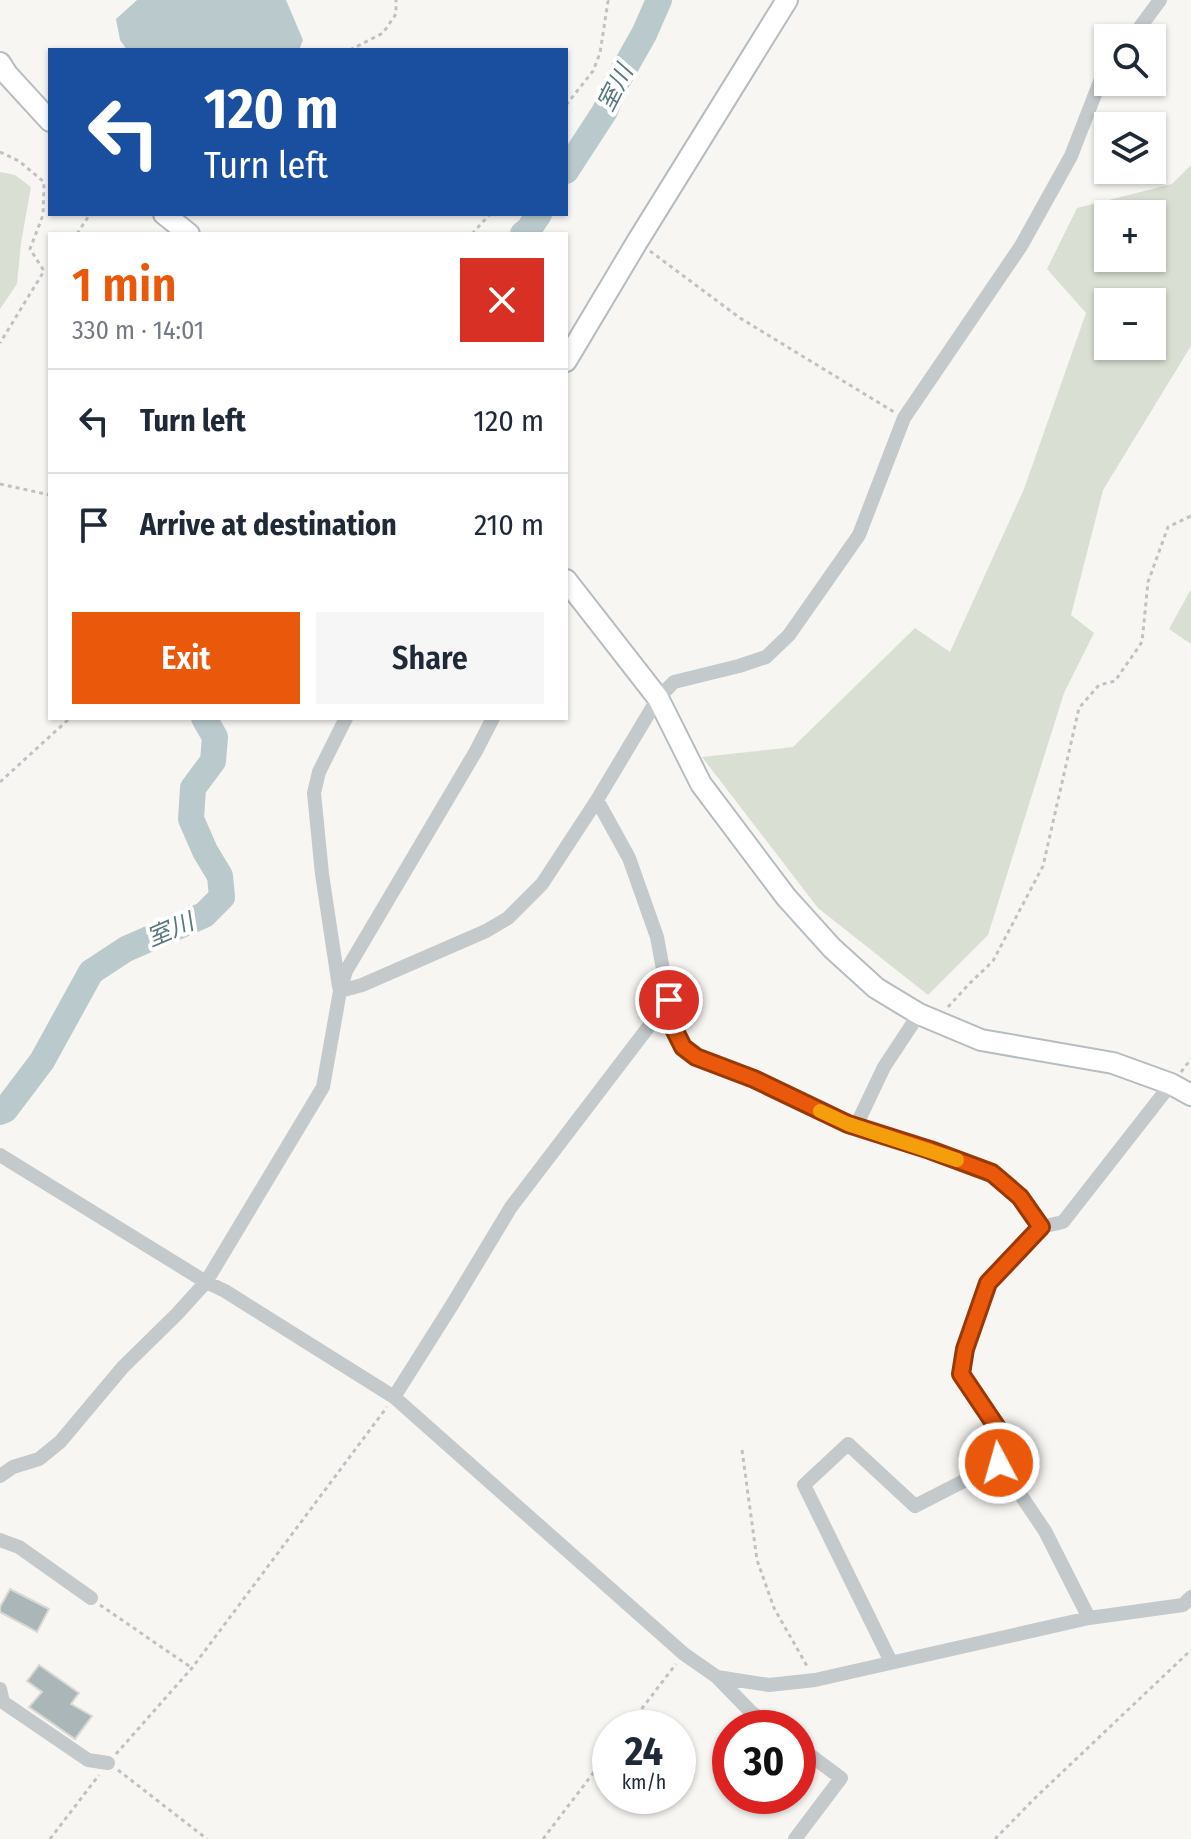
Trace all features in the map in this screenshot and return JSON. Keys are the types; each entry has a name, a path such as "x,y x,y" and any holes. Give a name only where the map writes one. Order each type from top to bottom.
{"street":[{"path":"568,358 787,0"},
{"path":"1142,24 1160,0"},
{"path":"0,63 48,119"},
{"path":"340,991 362,985 486,931 508,918 542,884 658,698 674,682 766,657 789,635 859,535 904,418 1021,246 1071,156 1094,96"},
{"path":"166,216 186,232"},
{"path":"568,583 658,698 701,784 786,897 832,948 876,988 919,1014 981,1040 1113,1063 1171,1084 1191,1095"},
{"path":"340,991 322,874 314,793 319,772 345,720"},
{"path":"0,1476 13,1467 39,1459 60,1442 123,1367 206,1282 323,1087 346,971 492,720"},
{"path":"597,800 629,858 657,937 674,1029 683,1047 696,1057 754,1079 848,1124 992,1173 1020,1197 1041,1227"},
{"path":"394,1397 511,1207 669,1000"},
{"path":"856,1126 884,1067 919,1014"},
{"path":"1089,1618 1045,1531 999,1463 998,1429 961,1374 965,1349 988,1283 1041,1227 1063,1222 1171,1084"},
{"path":"0,1155 394,1397 684,1654 717,1677 749,1710"},
{"path":"891,1662 804,1485 848,1444 915,1506 999,1463"},
{"path":"0,1540 19,1547 91,1598"},
{"path":"717,1677 769,1685 815,1680 1089,1618 1183,1605 1191,1597"},
{"path":"0,1689 3,1702 88,1760 108,1763"},
{"path":"816,1759 841,1778 816,1811"},
{"path":"795,1839 814,1814"}],"path":[{"path":"354,48 383,33 396,14 396,0"},
{"path":"568,102 593,71 600,53 606,0"},
{"path":"0,152 19,161 44,182 43,215 30,249 44,271"},
{"path":"474,232 488,216"},
{"path":"637,242 740,318 904,418"},
{"path":"0,343 48,268"},
{"path":"0,484 48,495"},
{"path":"949,1006 993,961 1043,866 1079,708 1099,685 1115,681 1142,642 1148,582 1168,527 1191,516"},
{"path":"0,782 68,720"},
{"path":"50,1839 108,1763 192,1668 394,1397"},
{"path":"742,1450 757,1560 774,1608 815,1680"},
{"path":"91,1598 192,1668"},
{"path":"995,1839 1191,1650"},
{"path":"641,1710 684,1654"},
{"path":"108,1763 207,1839"},
{"path":"543,1839 592,1775"}],"shaded area":[{"path":"137,0 286,0 303,40 300,48 126,48 120,40 116,19"},
{"path":"1191,165 1191,346 1103,490 1071,615 1094,633 1064,693 988,935 928,995 818,908 702,757 793,747 915,628 950,652 1024,489 1086,313 1047,269 1077,208 1094,204 1094,272 1166,272 1166,200 1109,200 1172,184"},
{"path":"0,172 15,175 31,187 17,284 0,309"},
{"path":"1191,589 1191,644 1169,629"}],"building":[{"path":"10,1589 49,1609 37,1632 0,1612"},
{"path":"39,1665 79,1693 71,1704 92,1716 75,1739 29,1707 42,1692 27,1681"}],"waterway":[{"name":"室川","path":"568,168 605,111 614,87 659,0"},
{"name":"室川","path":"525,232 538,216"},
{"name":"室川","path":"0,1112 5,1110 42,1061 91,972 126,949 204,915 222,897 220,876 191,819 193,788 213,761 215,737 205,720"}],"slow traffic":[{"path":"820,1111 848,1124 957,1160"}],"route":[{"path":"669,1000 674,1029 683,1047 696,1057 754,1079 848,1124 992,1173 1020,1197 1041,1227 988,1283 965,1349 961,1374 998,1429 999,1463"}]}
